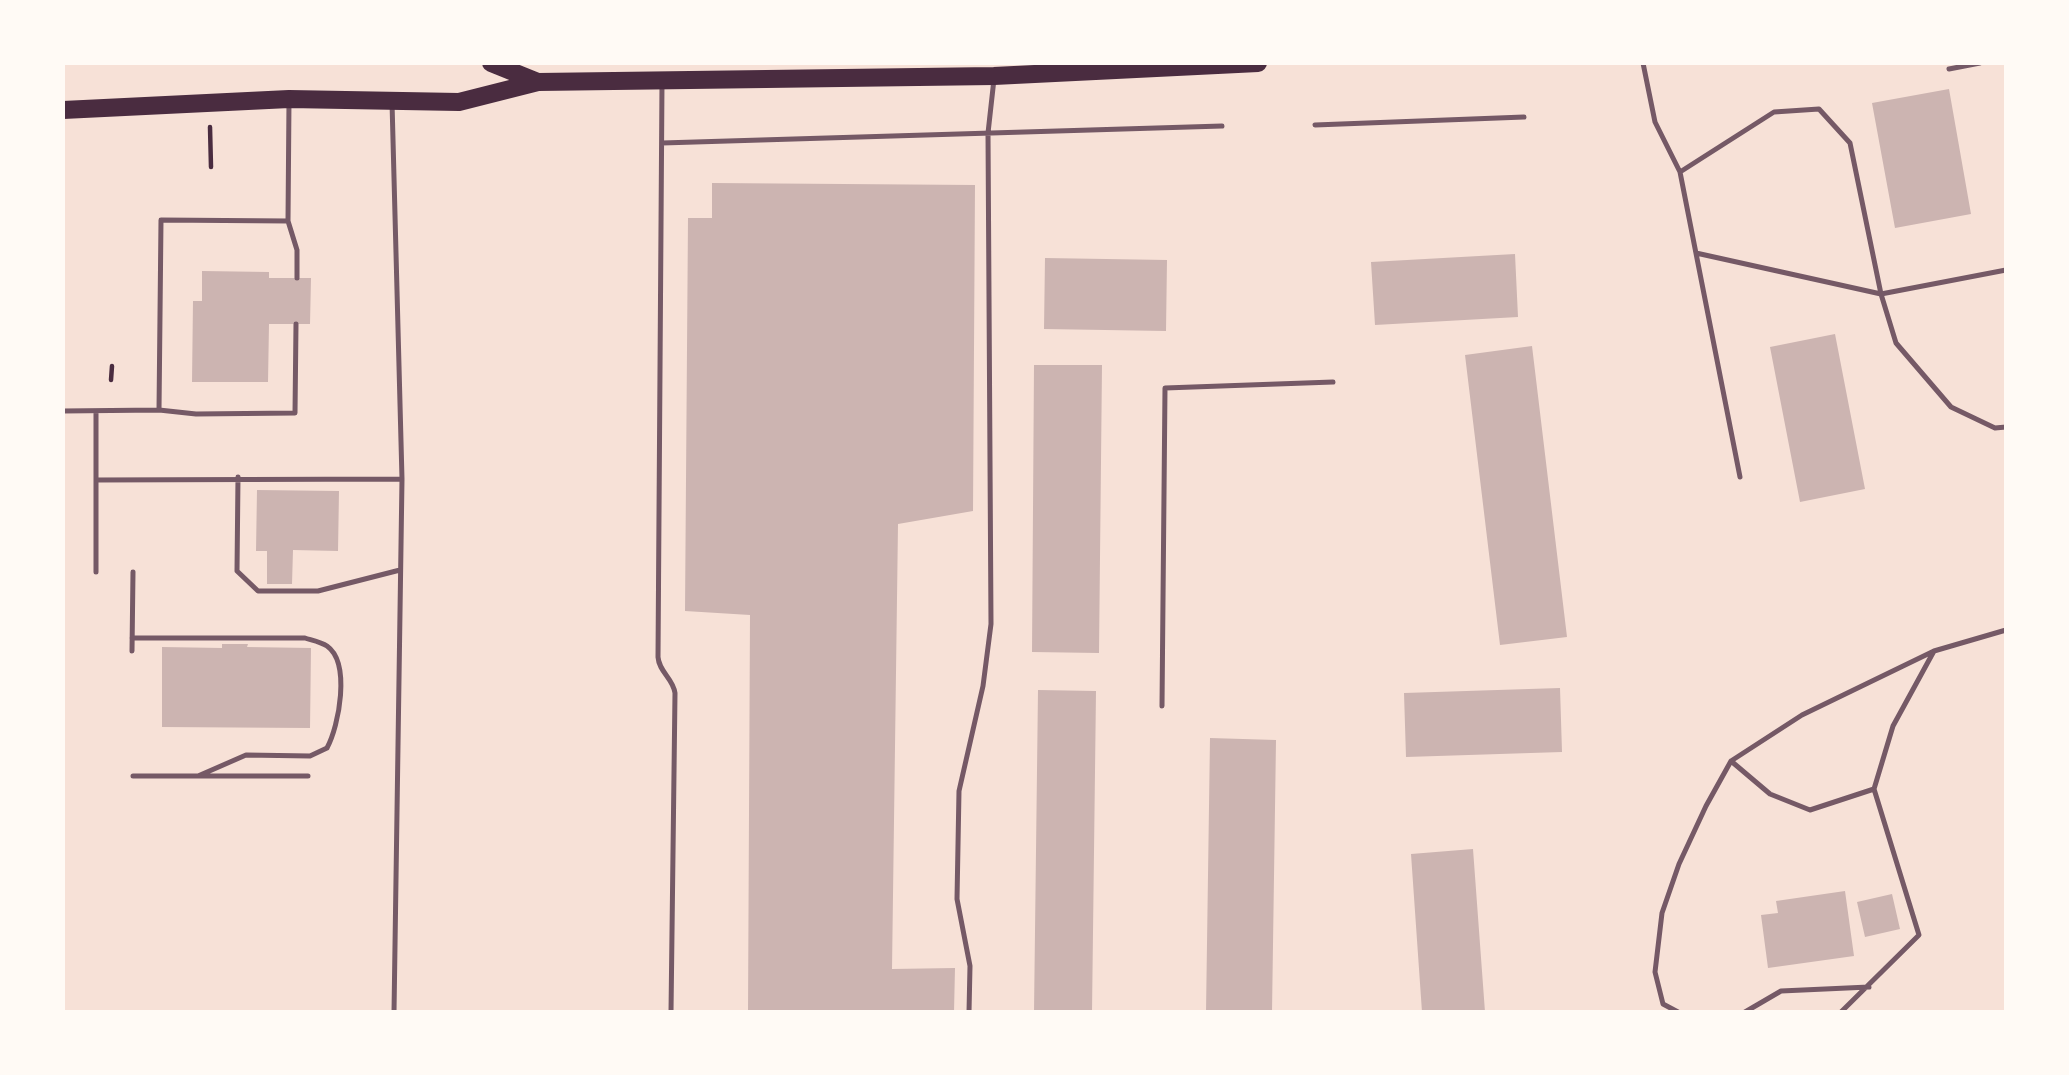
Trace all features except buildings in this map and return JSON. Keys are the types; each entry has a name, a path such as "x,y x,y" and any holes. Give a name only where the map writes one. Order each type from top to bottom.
{"main road":[{"path":"491,63 538,82"},
{"path":"63,110 289,99 459,102 538,82 994,76 1258,63"}],"lane":[{"path":"1643,63 1655,122 1679,172 1740,477"},
{"path":"1949,69 1980,63"},
{"path":"969,1012 970,966 957,899 959,790 983,686 991,624 988,133 994,76"},
{"path":"662,80 658,657 659,663 672,681 675,692 671,1012"},
{"path":"289,99 288,221 298,250 297,278"},
{"path":"391,99 401,479 394,1012"},
{"path":"1679,172 1774,112 1819,110 1850,143 1881,294 1896,343 1951,407 1995,428 2006,427"},
{"path":"1315,125 1524,117"},
{"path":"662,143 1222,126"},
{"path":"159,410 161,220 288,221"},
{"path":"1696,253 1881,294 2006,270"},
{"path":"63,411 295,413 296,324"},
{"path":"1162,706 1165,388 1333,382"},
{"path":"96,411 96,572"},
{"path":"96,480 238,477 401,479"},
{"path":"238,477 237,571 258,591 318,591 400,570"},
{"path":"132,651 133,572"},
{"path":"1678,1012 1663,1004 1655,972 1662,913 1685,852 1731,761 1802,715 1934,651 2006,630"},
{"path":"132,638 305,638 327,646 337,659 340,673 339,719 327,748 310,757 246,755 198,776"},
{"path":"1841,1012 1919,935 1874,789 1892,726 1934,651"},
{"path":"1731,761 1770,794 1810,810 1874,789"},
{"path":"133,776 308,776"},
{"path":"1745,1012 1781,991 1869,986"}],"path":[{"path":"210,127 211,167"},
{"path":"111,380 112,366"}]}
